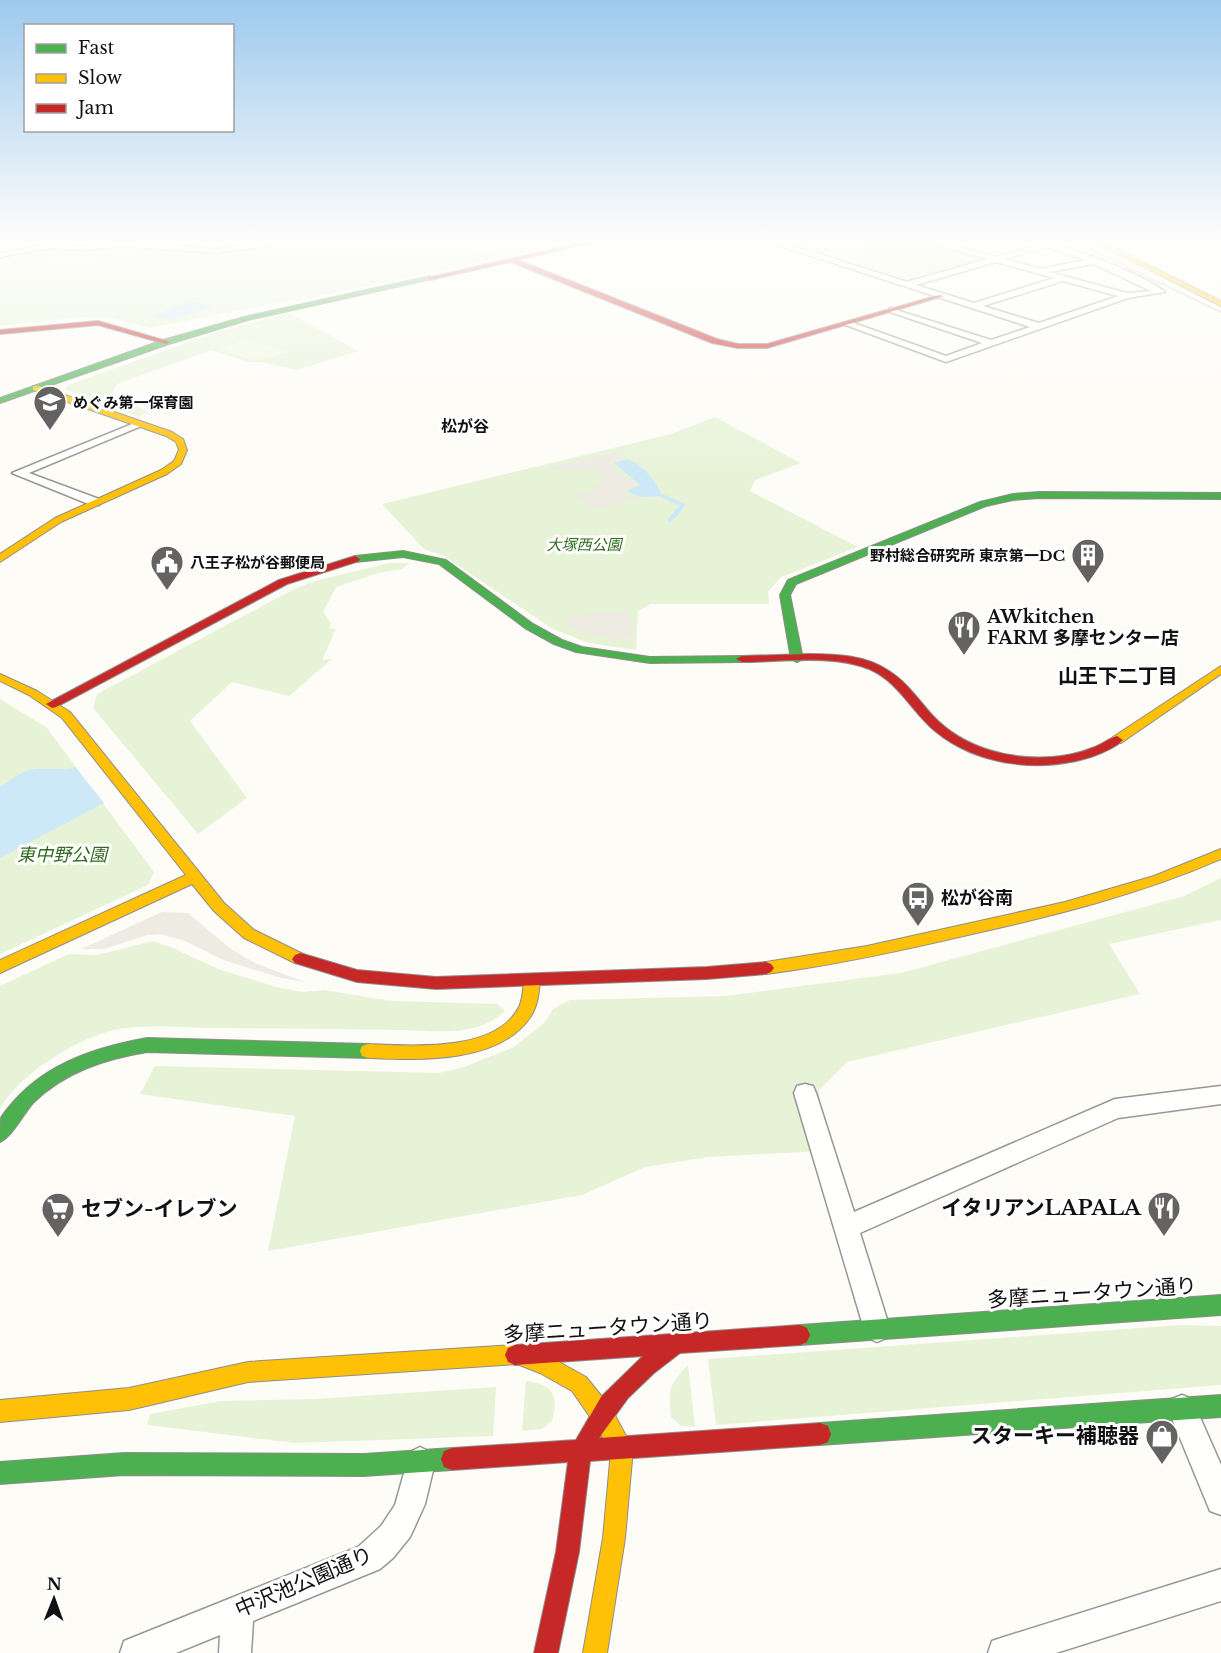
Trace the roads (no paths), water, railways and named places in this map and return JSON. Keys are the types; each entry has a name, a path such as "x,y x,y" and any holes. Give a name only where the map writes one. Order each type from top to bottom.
{"street":[{"path":"0,401 166,342 247,318"},
{"path":"660,318 726,344 767,346 867,318"},
{"path":"917,318 990,343"},
{"path":"1013,318 1038,326"},
{"path":"848,324 946,359 1061,318"},
{"path":"0,332 98,323 166,342"},
{"path":"0,559 33,532 164,472 182,456 182,445 175,437 36,388"},
{"path":"95,502 18,473 141,424"},
{"path":"797,658 785,595 792,582 1001,499 1039,495 1221,496"},
{"path":"52,704 283,582 302,574 385,554 427,556 442,562 538,632 581,650 639,659 797,658 846,661 879,670 902,685 924,715 947,734 980,750 1043,761 1077,757 1110,745 1221,669"},
{"path":"0,677 52,704 78,728 194,878 219,907 249,934 271,947 329,969 380,978 436,983 738,970 879,950 1097,901 1176,875 1221,854"},
{"path":"0,967 194,878"},
{"path":"0,1134 22,1102 41,1086 61,1072 109,1051 147,1046 429,1053 457,1049 482,1042 516,1022 529,1003 532,980"},
{"path":"805,1093 877,1329"},
{"path":"846,1227 1115,1110 1221,1095"},
{"name":"多摩ニュータウン通り","path":"0,1411 129,1399 248,1372 1221,1305"},
{"path":"546,1653 570,1539 581,1452 603,1416 632,1378 660,1353 675,1344"},
{"path":"515,1355 545,1365 579,1384 603,1416 622,1449 614,1538 595,1653"},
{"path":"0,1473 124,1464 364,1466 1221,1406"},
{"path":"1182,1409 1221,1500"},
{"name":"中沢池公園通り","path":"136,1653 369,1558 391,1540 406,1517 420,1462"},
{"path":"1004,1653 1221,1585"},
{"path":"235,1653 237,1611"}],"water":[{"path":"627,459 639,465 648,474 662,496 641,497 628,492 640,485 614,463"},
{"path":"75,767 104,803 0,858 0,787 26,771"}],"waterway":[{"path":"662,496 683,505 677,511"},
{"path":"670,520 679,510"}],"place":[{"name":"めぐみ第一保育園","path":"50,431"},
{"name":"野村総合研究所 東京第一DC","path":"1088,584"},
{"name":"八王子松が谷郵便局","path":"167,591"},
{"name":"AWkitchen FARM 多摩センター店","path":"964,656"},
{"name":"松が谷南","path":"918,927"},
{"name":"イタリアンLAPALA","path":"1164,1237"},
{"name":"セブン-イレブン","path":"58,1238"},
{"name":"スターキー補聴器","path":"1162,1465"}],"district":[{"name":"松が谷","path":"465,426"},
{"name":"山王下二丁目","path":"1118,676"}],"park label":[{"name":"大塚西公園","path":"584,544"},
{"name":"東中野公園","path":"62,855"}]}
